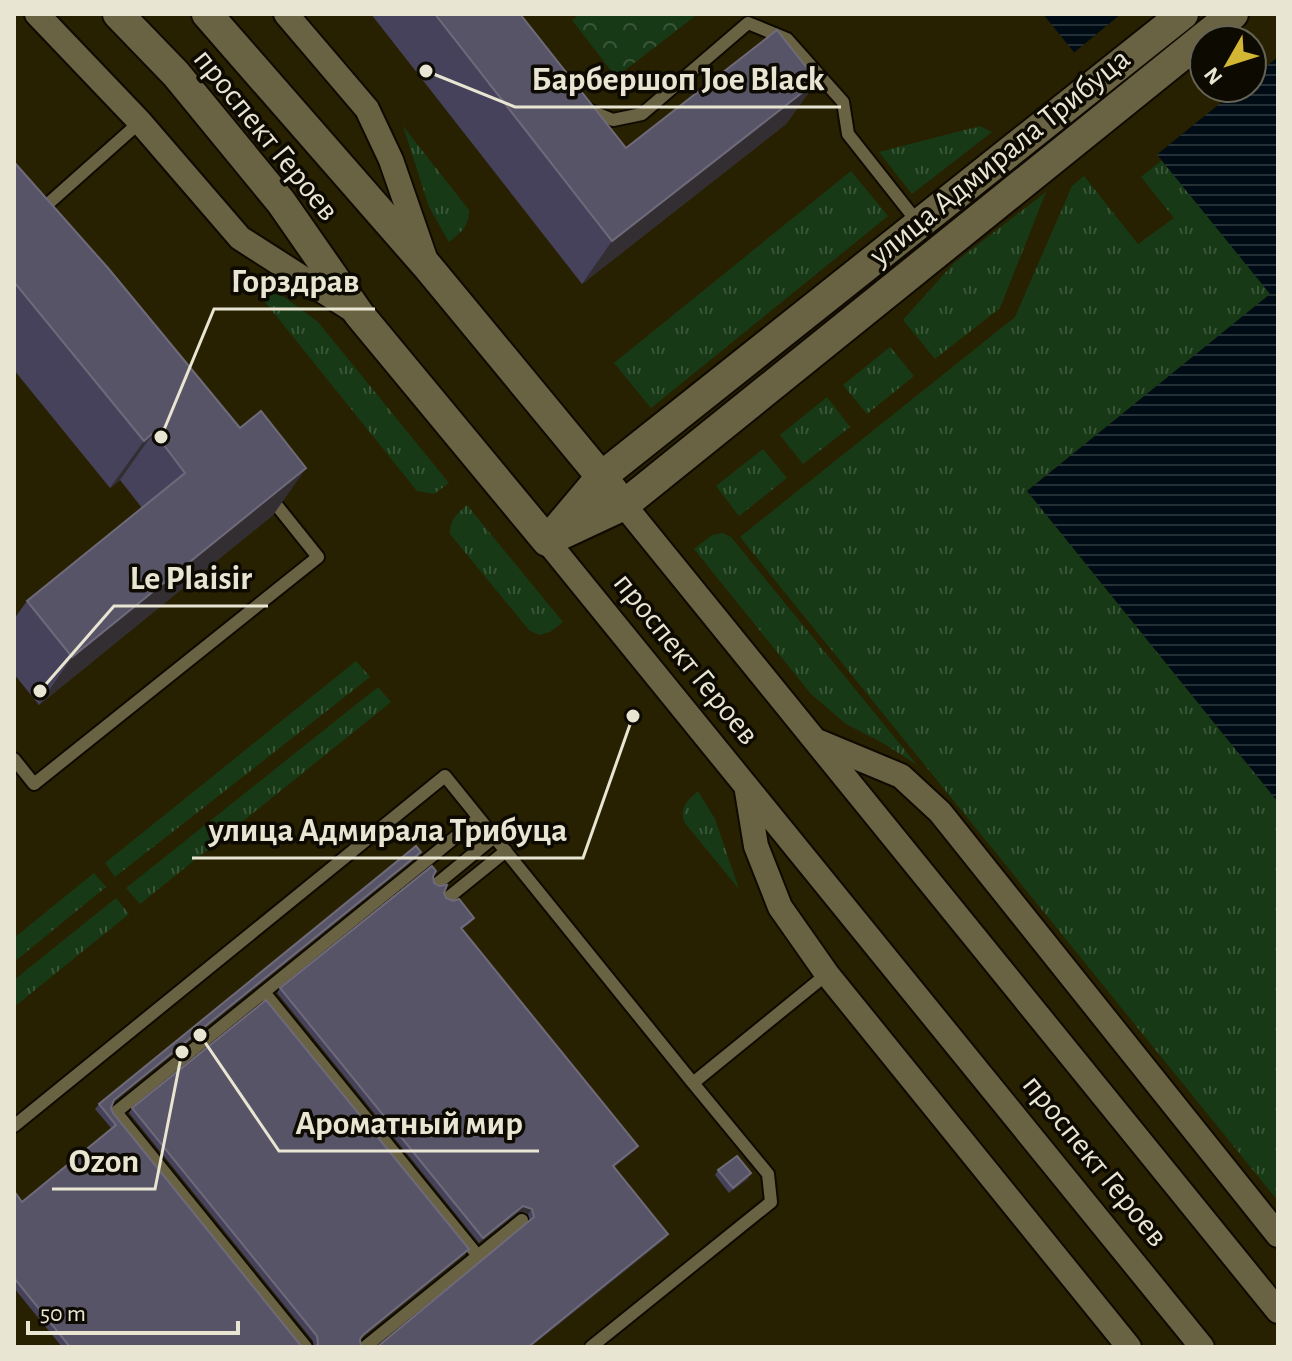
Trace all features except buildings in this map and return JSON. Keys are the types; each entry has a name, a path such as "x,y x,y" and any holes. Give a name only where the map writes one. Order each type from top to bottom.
{"street":[{"path":"37,14 140,122 240,238 359,314"},
{"name":"проспект Героев","path":"118,14 176,74 281,202 359,314 1202,1347"},
{"name":"проспект Героев","path":"207,14 428,267 1278,1311"},
{"path":"286,14 367,109 391,160 428,267"},
{"name":"улица Адмирала Трибуца","path":"547,541 601,477 1183,14"},
{"name":"улица Адмирала Трибуца","path":"547,541 624,505 1233,14"},
{"path":"813,739 901,776 940,812 1278,1235"},
{"path":"747,789 756,846 780,907 827,974 1129,1347"}],"lane":[{"path":"578,99 588,111 613,120 642,114 745,18 787,39 843,102 848,134 919,224"},
{"path":"50,223 36,207 140,122"},
{"path":"14,759 34,784 318,557 258,483"},
{"path":"14,1126 445,776 768,1174 771,1202 591,1347"},
{"path":"306,1347 116,1112 479,818"},
{"path":"438,883 494,837"},
{"path":"449,897 506,851"},
{"path":"693,1083 827,974"},
{"path":"264,992 478,1256"},
{"path":"365,1347 522,1220"}],"green space":[{"path":"580,14 691,14 694,17 616,77 572,20"},
{"path":"403,126 469,210 464,228 449,242 429,207"},
{"path":"980,126 992,132 912,194 879,152"},
{"path":"1162,160 1271,294 1027,491 1278,802 1278,1201 740,537 1015,317 1072,186 1084,176 1138,244 1174,218 1141,177"},
{"path":"851,171 888,216 651,408 614,363"},
{"path":"1046,192 1000,308 935,359 903,320 954,263"},
{"path":"241,272 287,299 318,322 449,483 434,494 417,491"},
{"path":"890,347 914,376 867,414 843,385"},
{"path":"827,397 850,427 803,464 780,435"},
{"path":"763,449 787,478 739,516 716,486"},
{"path":"467,505 563,622 550,632 539,635 529,630 450,534 457,514"},
{"path":"723,533 731,537 917,765 846,724 811,694 694,549 712,535"},
{"path":"356,661 370,677 115,877 105,863"},
{"path":"378,687 391,702 140,904 126,888"},
{"path":"698,791 715,819 739,889 684,822 685,805"},
{"path":"94,873 106,887 14,962 14,938"},
{"path":"116,898 129,914 14,1007 14,980"}],"shaded area":[{"path":"1043,14 1278,14 1278,802 1027,491 1270,294"}],"pier":[{"path":"1121,14 1278,14 1278,57 1268,65 1268,24 1188,24 1188,104 1219,104 1154,157 1071,55"}],"place":[{"name":"Барбершоп Joe Black","path":"426,71"},
{"name":"Горздрав","path":"161,437"},
{"name":"Le Plaisir","path":"40,691"},
{"name":"улица Адмирала Трибуца","path":"633,716"},
{"name":"Ароматный мир","path":"200,1035"},
{"name":"Ozon","path":"182,1052"}]}
